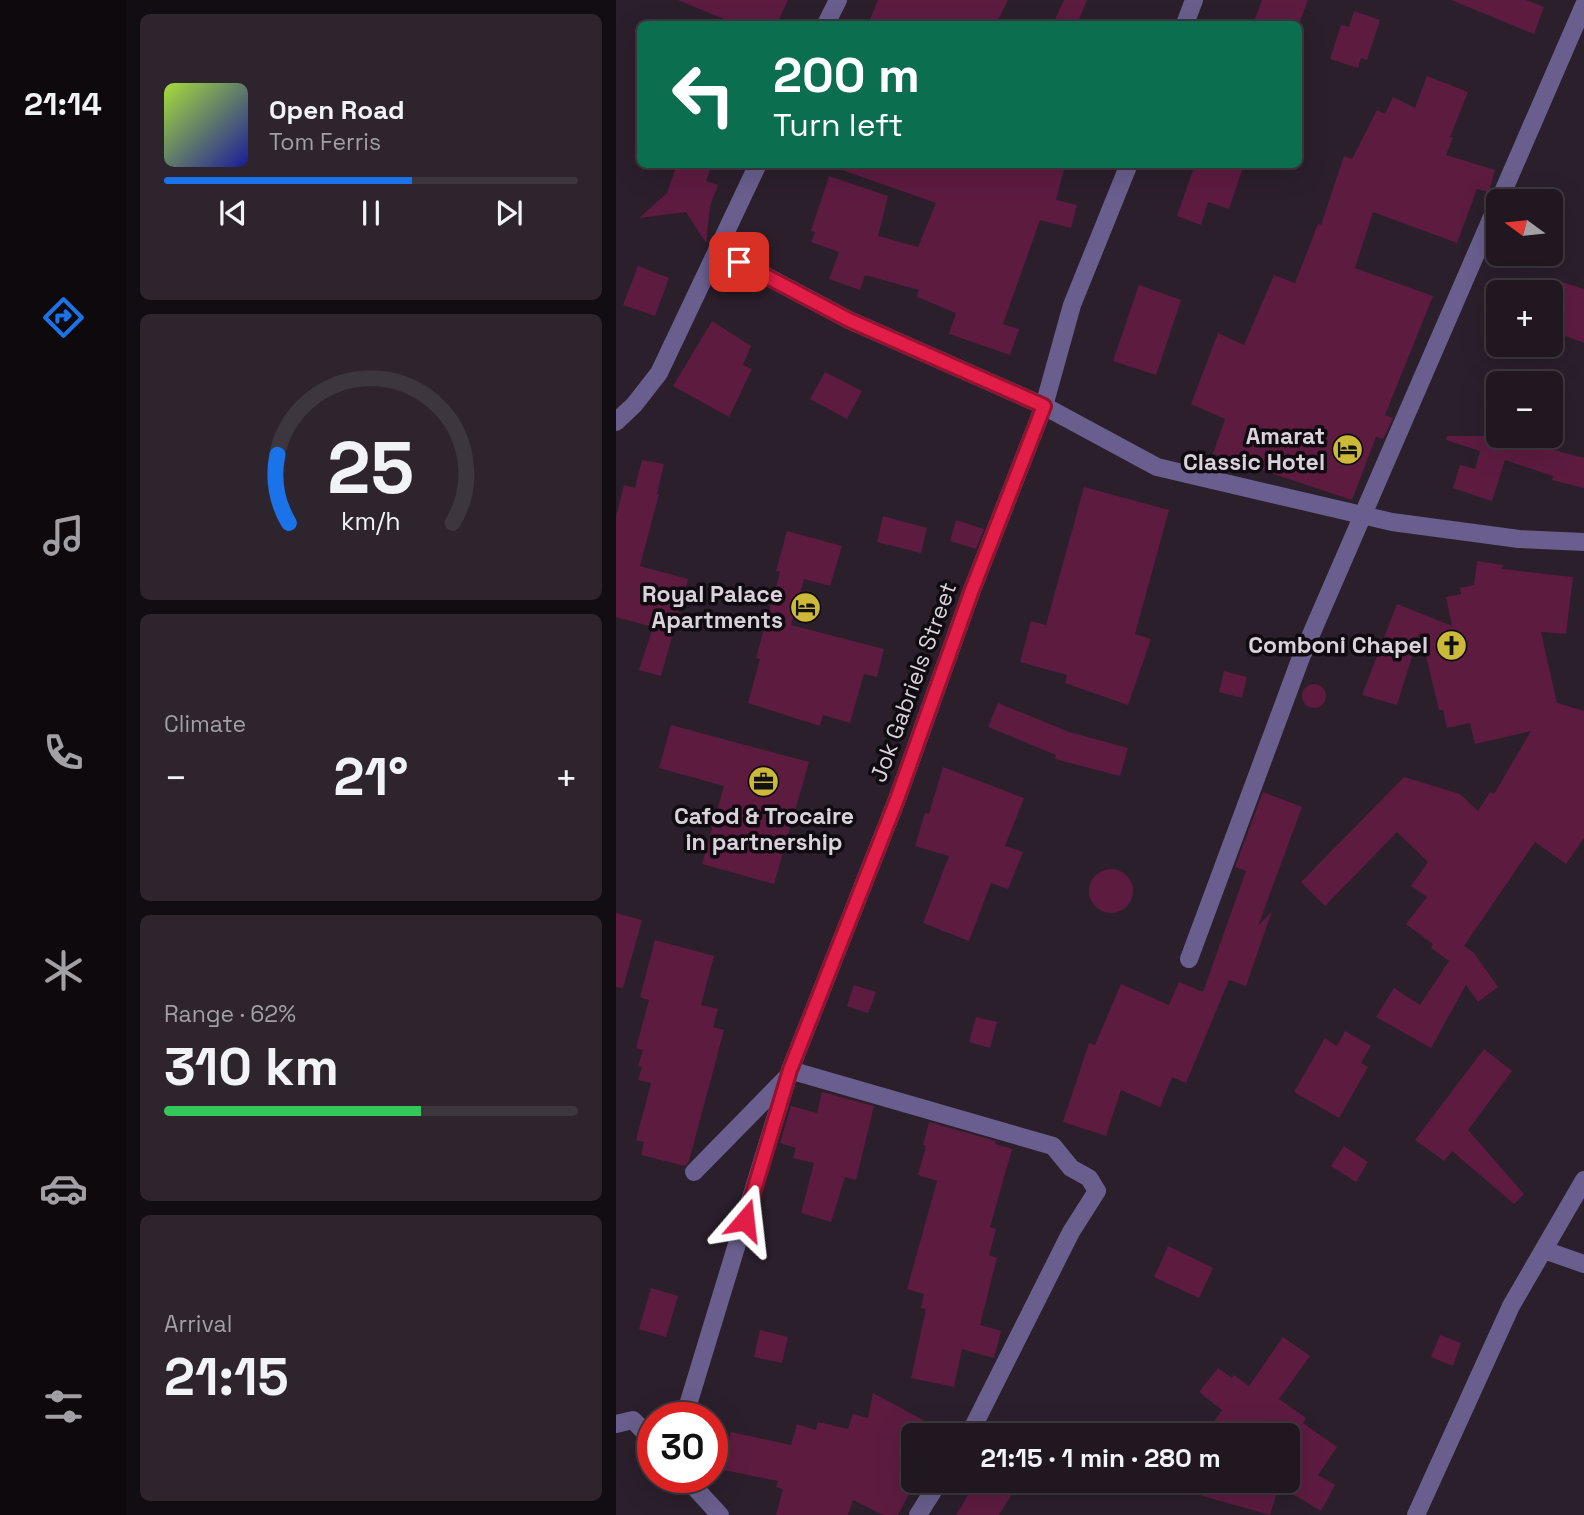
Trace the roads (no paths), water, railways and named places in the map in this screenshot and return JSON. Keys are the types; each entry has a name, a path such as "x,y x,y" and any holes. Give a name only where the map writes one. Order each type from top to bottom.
{"street":[{"path":"828,21 838,0"},
{"path":"1186,21 1195,0"},
{"path":"1504,189 1584,5"},
{"path":"616,422 634,405 659,373 756,168"},
{"name":"Jok Gabriels Street","path":"689,1402 790,1070 896,802 972,590 1044,406 1072,305 1127,168"},
{"path":"1189,959 1296,672 1486,230"},
{"path":"717,250 849,320 1044,406 1157,467 1392,522 1519,539 1584,542"},
{"path":"694,1172 793,1071 1052,1146 1071,1168 1089,1178 1097,1191 1072,1232 975,1423"},
{"path":"1416,1515 1511,1306 1584,1180"},
{"path":"1544,1250 1584,1264"},
{"path":"616,1424 633,1420 637,1424"},
{"path":"700,1493 720,1515"},
{"path":"918,1515 932,1493"}],"place":[{"name":"Amarat Classic Hotel","path":"1348,449"},
{"name":"Royal Palace Apartments","path":"806,607"},
{"name":"Comboni Chapel","path":"1451,645"},
{"name":"Cafod & Trocaire in partnership","path":"764,782"}]}
